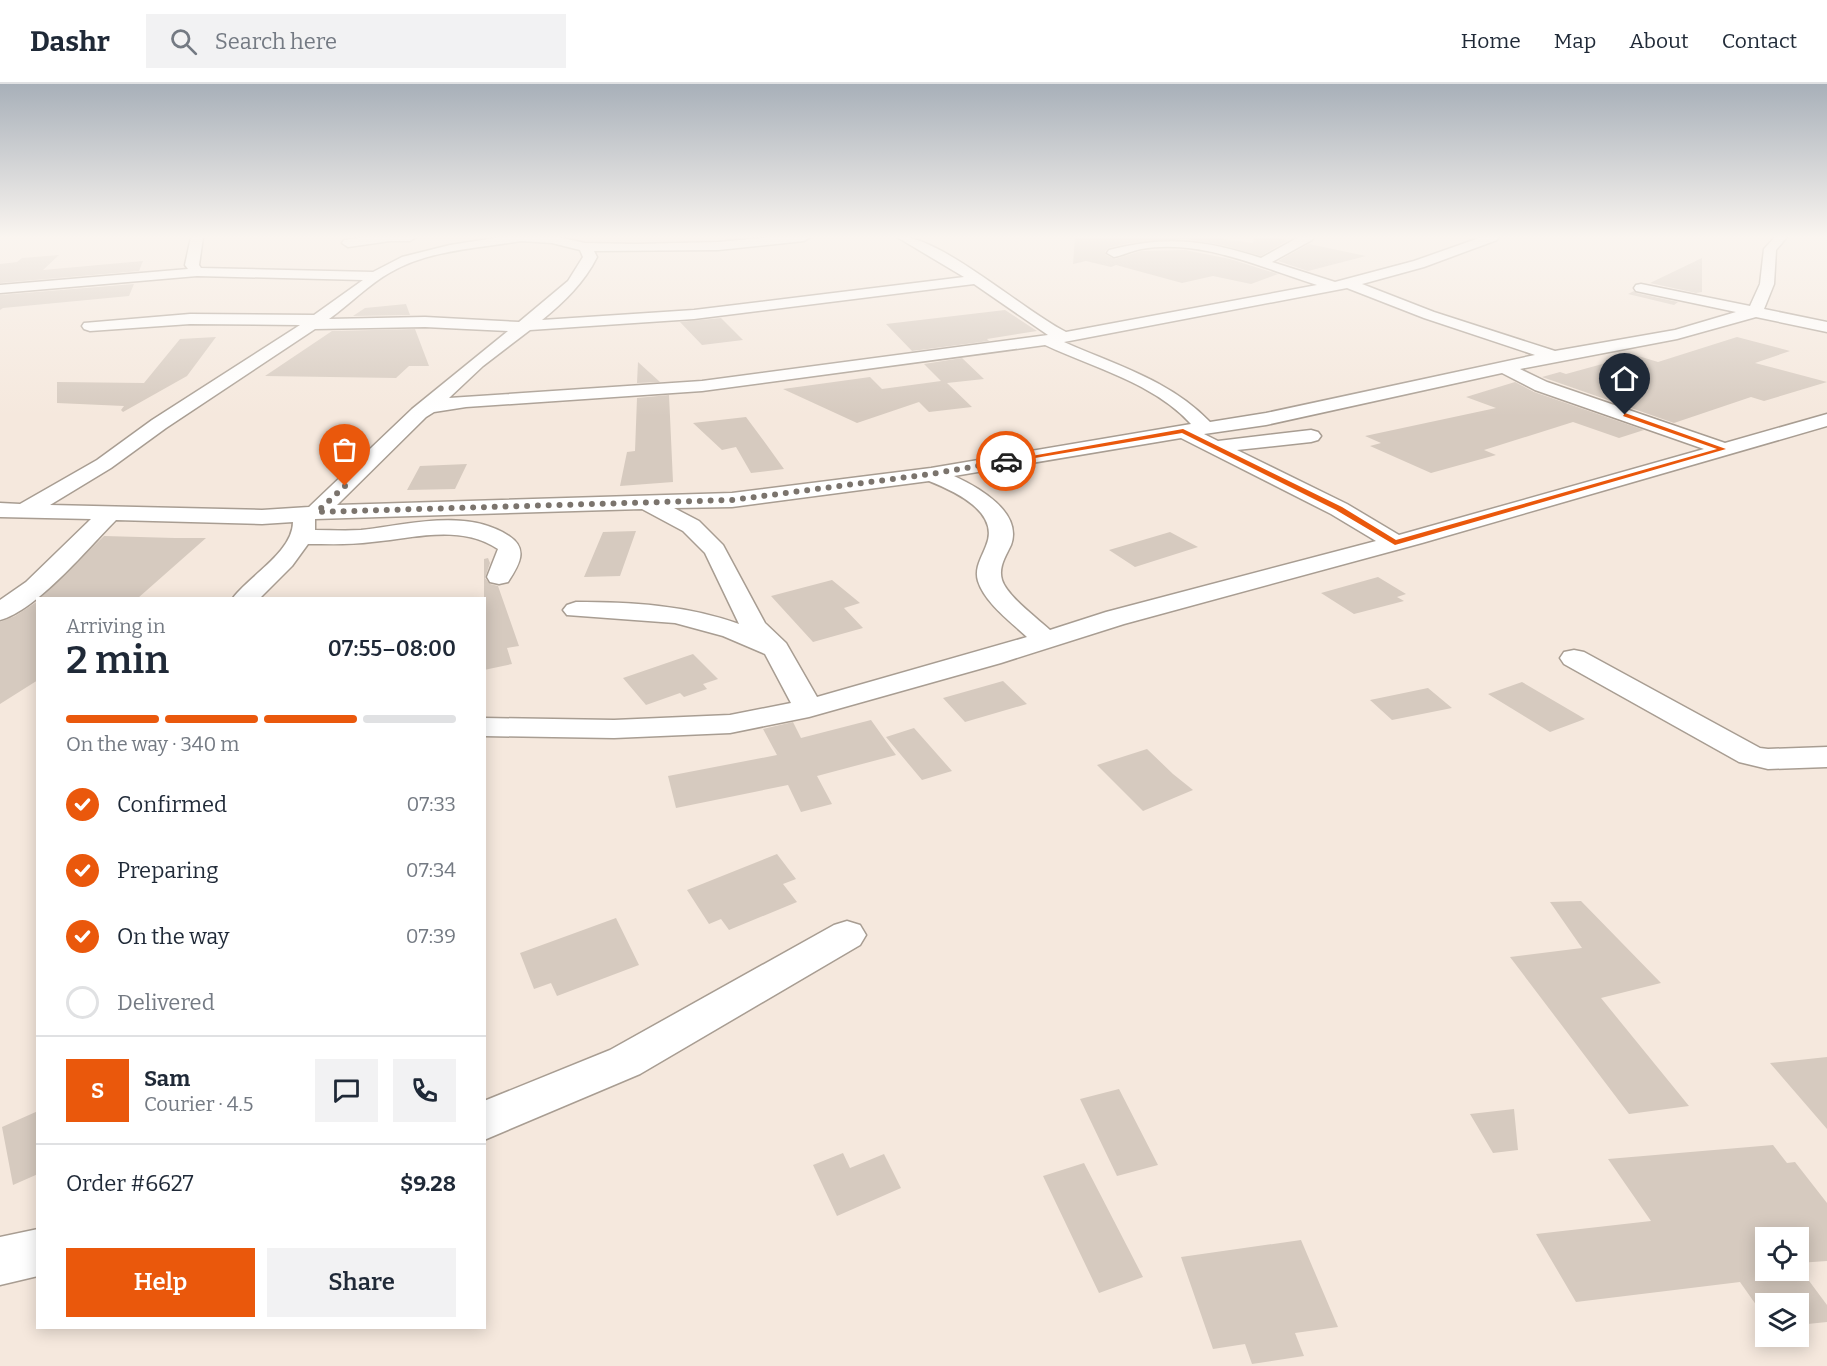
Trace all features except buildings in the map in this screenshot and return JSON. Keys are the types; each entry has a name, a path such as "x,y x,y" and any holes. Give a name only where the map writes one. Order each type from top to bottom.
{"street":[{"path":"0,527 104,464 159,424 314,322 347,297"},
{"path":"247,597 271,574 307,521 419,413 429,407 481,359 541,313 557,297"},
{"path":"90,326 190,319 425,322 523,326 608,321 840,297"},
{"path":"1002,297 1055,331 1176,400 1195,415 1204,428"},
{"path":"429,407 466,401 702,386 1268,297"},
{"path":"1377,297 1554,356"},
{"path":"1683,297 1827,327"},
{"path":"1755,312 1762,297"},
{"path":"0,510 262,517 307,521 732,500 931,474 1266,418 1554,356 1677,334 1755,312"},
{"path":"1504,367 1541,386 1723,449"},
{"path":"486,728 614,729 730,724 809,708 991,657 1043,638 1723,449 1820,425"},
{"path":"1183,431 1339,509 1395,542"},
{"path":"1215,447 1311,436"},
{"path":"931,474 967,490 1000,524 1002,535 988,567 990,584 1043,638"},
{"path":"649,504 692,526 715,550 754,627 776,649 809,708"},
{"path":"0,612 35,587 110,513"},
{"path":"307,521 356,537 467,529 490,534 510,547 509,556 499,577"},
{"path":"576,610 639,612 695,620 731,630 776,649"},
{"path":"1574,658 1750,755 1768,759 1827,756"},
{"path":"486,1120 625,1062 847,935"},
{"path":"0,1261 36,1252"}],"way so far":[{"path":"345,486 317,512 732,500 931,474 1006,461"}],"route":[{"path":"1006,461 1183,431 1339,509 1395,542 1723,449 1625,415"}]}
